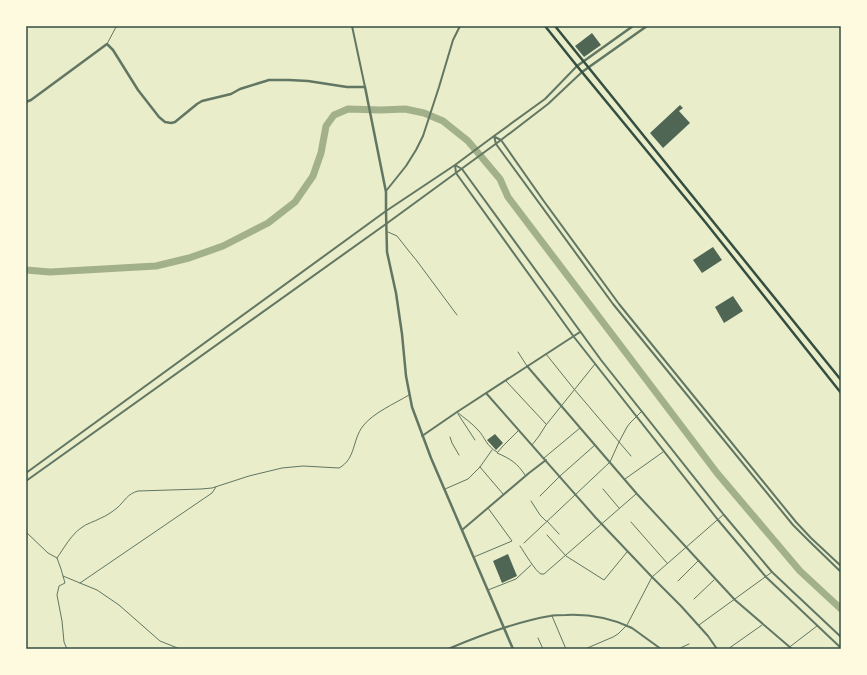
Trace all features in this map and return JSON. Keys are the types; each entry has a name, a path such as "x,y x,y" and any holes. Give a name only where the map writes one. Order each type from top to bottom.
{"main road":[{"path":"545,26 701,217 841,393"},
{"path":"555,26 841,380"}],"street":[{"path":"352,26 386,192 387,252 396,293 406,376 412,407 422,436 461,531 513,649"},
{"path":"386,192 406,166 424,133 453,40 460,26"},
{"path":"26,473 386,211 455,165 550,94 577,66 633,26"},
{"path":"26,481 462,169 548,104 588,67 647,26"},
{"path":"26,102 31,100 107,44 113,50 138,90 159,117 165,122 175,122 196,104 202,101 230,94 240,89 269,80 308,81 347,87 364,87"},
{"path":"494,136 501,140 619,304 796,522 841,566"},
{"path":"494,136 496,144 629,325 793,525 841,572"},
{"path":"455,165 462,169 580,332 724,515 772,572 841,637"},
{"path":"455,165 456,173 574,337 718,520 766,577 841,648"},
{"path":"422,436 580,332"},
{"path":"527,366 637,494 734,600 790,648"},
{"path":"486,393 601,524 681,606 717,649"},
{"path":"461,531 545,459"},
{"path":"448,649 504,627 552,615 580,615 607,619 627,625 661,649"}],"lane":[{"path":"107,44 118,26"},
{"path":"387,232 397,236 458,315"},
{"path":"518,352 527,366"},
{"path":"546,354 631,456"},
{"path":"532,445 574,389 595,364"},
{"path":"505,381 546,425"},
{"path":"57,558 73,535 80,528 109,514 133,492 201,489 282,468 303,466 339,468 351,458 360,431 367,422 374,416 409,395"},
{"path":"524,543 610,462 618,442 630,423 641,411"},
{"path":"457,412 475,440"},
{"path":"457,412 479,430 486,443 492,450 505,456 519,466 525,476"},
{"path":"545,459 580,428"},
{"path":"498,453 503,446 519,431"},
{"path":"450,437 459,455"},
{"path":"540,496 595,445"},
{"path":"444,490 468,479 480,467 492,450"},
{"path":"625,480 664,451"},
{"path":"480,467 504,495"},
{"path":"80,583 212,493 216,486"},
{"path":"603,489 619,508"},
{"path":"520,546 532,564 540,573 544,574 637,494"},
{"path":"531,501 540,515 559,534"},
{"path":"473,557 512,541 488,508"},
{"path":"585,649 618,634 627,625 652,577 724,515"},
{"path":"631,522 668,563"},
{"path":"26,532 48,553 57,558 65,583 60,586 57,595 64,642 67,649"},
{"path":"547,535 566,556 604,580 627,551"},
{"path":"678,581 698,561"},
{"path":"488,590 516,579 532,564"},
{"path":"698,626 772,572"},
{"path":"63,576 97,590 120,605 160,640 180,649"},
{"path":"694,599 715,579"},
{"path":"552,615 566,649"},
{"path":"728,649 763,624"},
{"path":"790,648 817,626"},
{"path":"538,638 544,649"},
{"path":"678,649 689,644"}],"building":[{"path":"592,33 601,45 584,57 575,46"},
{"path":"680,105 683,108 679,111 690,123 663,148 650,133"},
{"path":"713,247 722,260 702,273 693,260"},
{"path":"733,296 743,311 724,323 715,307"},
{"path":"495,434 503,443 496,450 487,440"},
{"path":"508,554 517,576 502,583 493,561"}],"waterway":[{"path":"26,270 50,272 156,266 189,258 223,246 268,223 295,202 313,176 321,153 326,126 334,115 348,109 405,109 424,113 443,121 468,141 500,179 508,197 717,473 800,571 841,609"}]}
